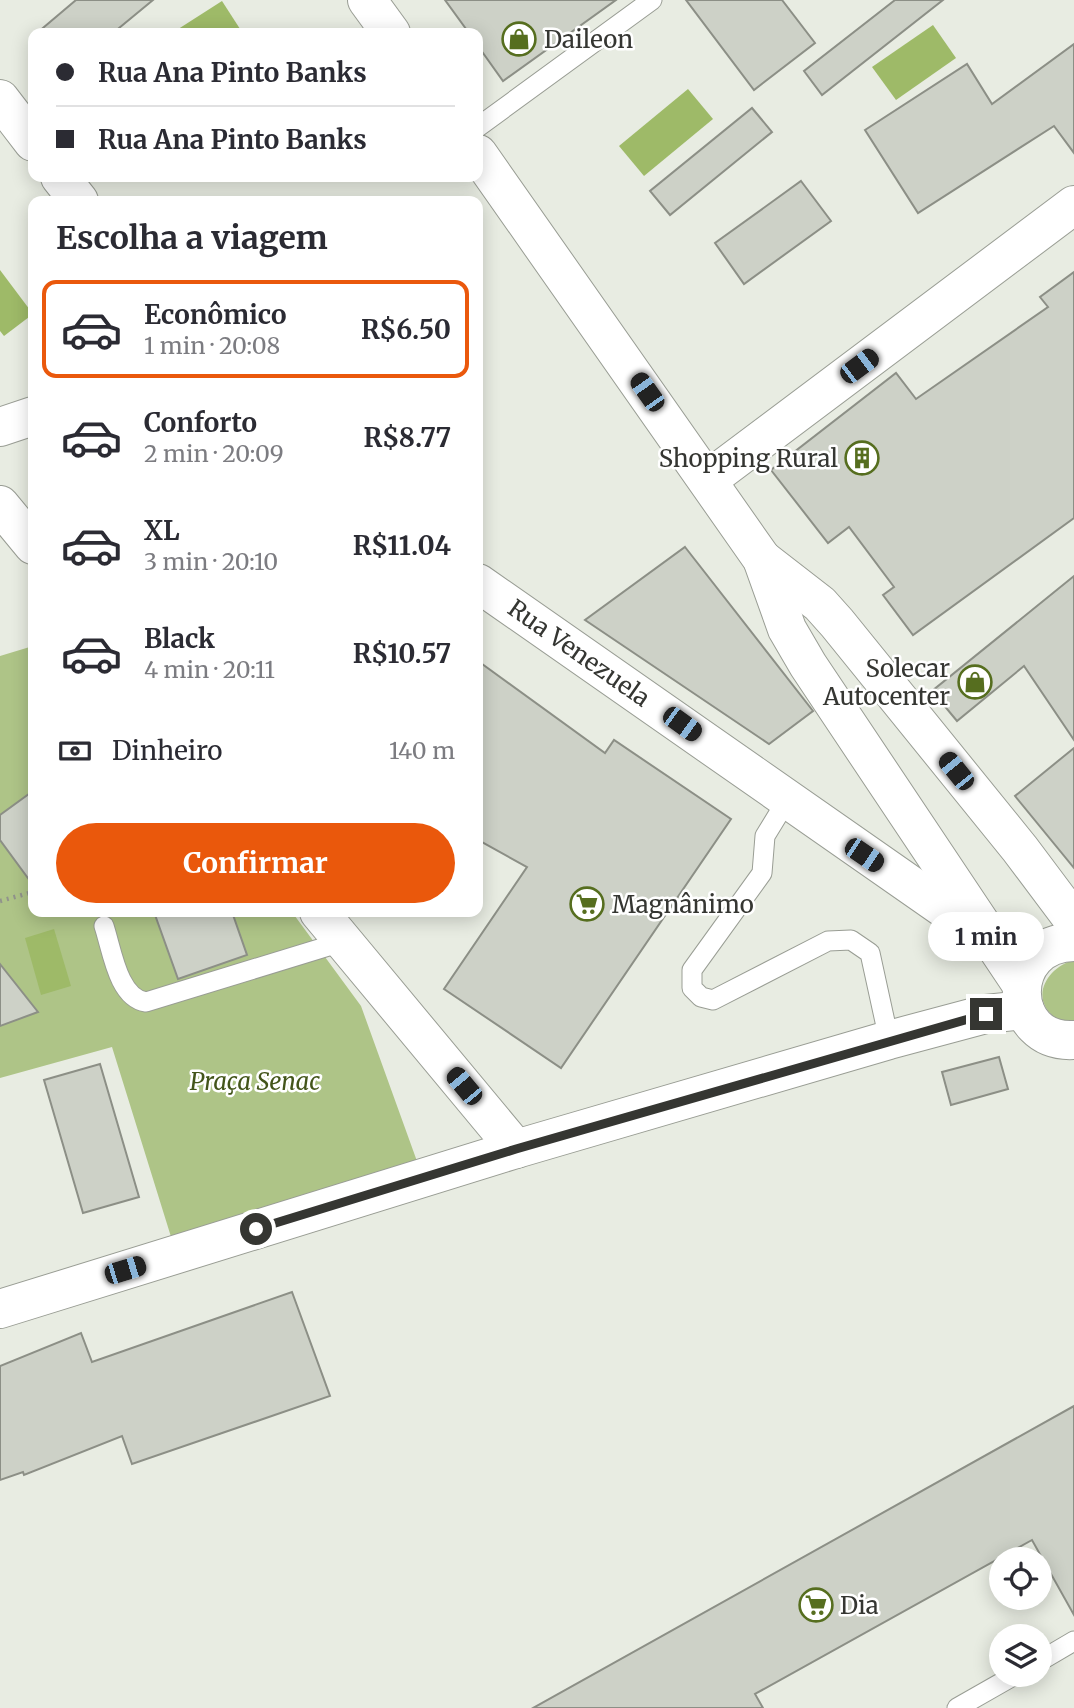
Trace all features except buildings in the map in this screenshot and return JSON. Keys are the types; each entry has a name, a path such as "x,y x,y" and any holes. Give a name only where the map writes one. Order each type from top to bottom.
{"street":[{"path":"367,0 387,28"},
{"path":"0,99 28,135"},
{"path":"483,161 709,479 762,559 787,629 1074,1069"},
{"path":"64,182 75,196"},
{"path":"709,479 1074,205"},
{"path":"0,427 28,418"},
{"path":"0,505 28,539"},
{"path":"762,559 820,604 845,632 1074,921"},
{"name":"Rua Venezuela","path":"483,587 991,940"},
{"path":"323,917 516,1149"},
{"path":"1043,1018 1035,957 1048,947 1074,942"},
{"path":"0,1309 516,1149 889,1040 986,1014 1043,1018"}],"lane":[{"path":"483,123 652,0"},
{"path":"787,800 765,836 761,873 692,970 692,988 701,997 713,1000 828,941 852,940 870,953 889,1040"},
{"path":"104,926 128,993 136,1001 146,1002 345,941"},
{"path":"1052,1654 1074,1641"},
{"path":"957,1708 994,1687"}],"path":[{"path":"0,901 28,893"}],"green space":[{"name":"Praça Senac","path":"28,648 28,917 296,917 361,1006 418,1164 172,1240 112,1047 0,1078 0,656"},
{"path":"1074,960 1074,1025 1053,1016 1046,1008 1043,991 1050,975 1057,968"}],"shaded area":[{"path":"222,1 239,28 180,28"},
{"path":"933,25 956,58 896,100 872,67"},
{"path":"688,89 713,119 644,176 619,146"},
{"path":"0,270 28,307 28,318 4,336 0,331"},
{"path":"54,929 71,986 41,995 25,938"}],"place":[{"name":"Daileon","path":"519,39"},
{"name":"Shopping Rural","path":"862,458"},
{"name":"Solecar Autocenter","path":"975,682"},
{"name":"Magnânimo","path":"587,904"},
{"name":"Dia","path":"816,1605"}],"route":[{"path":"256,1229 516,1149 986,1014"}]}
